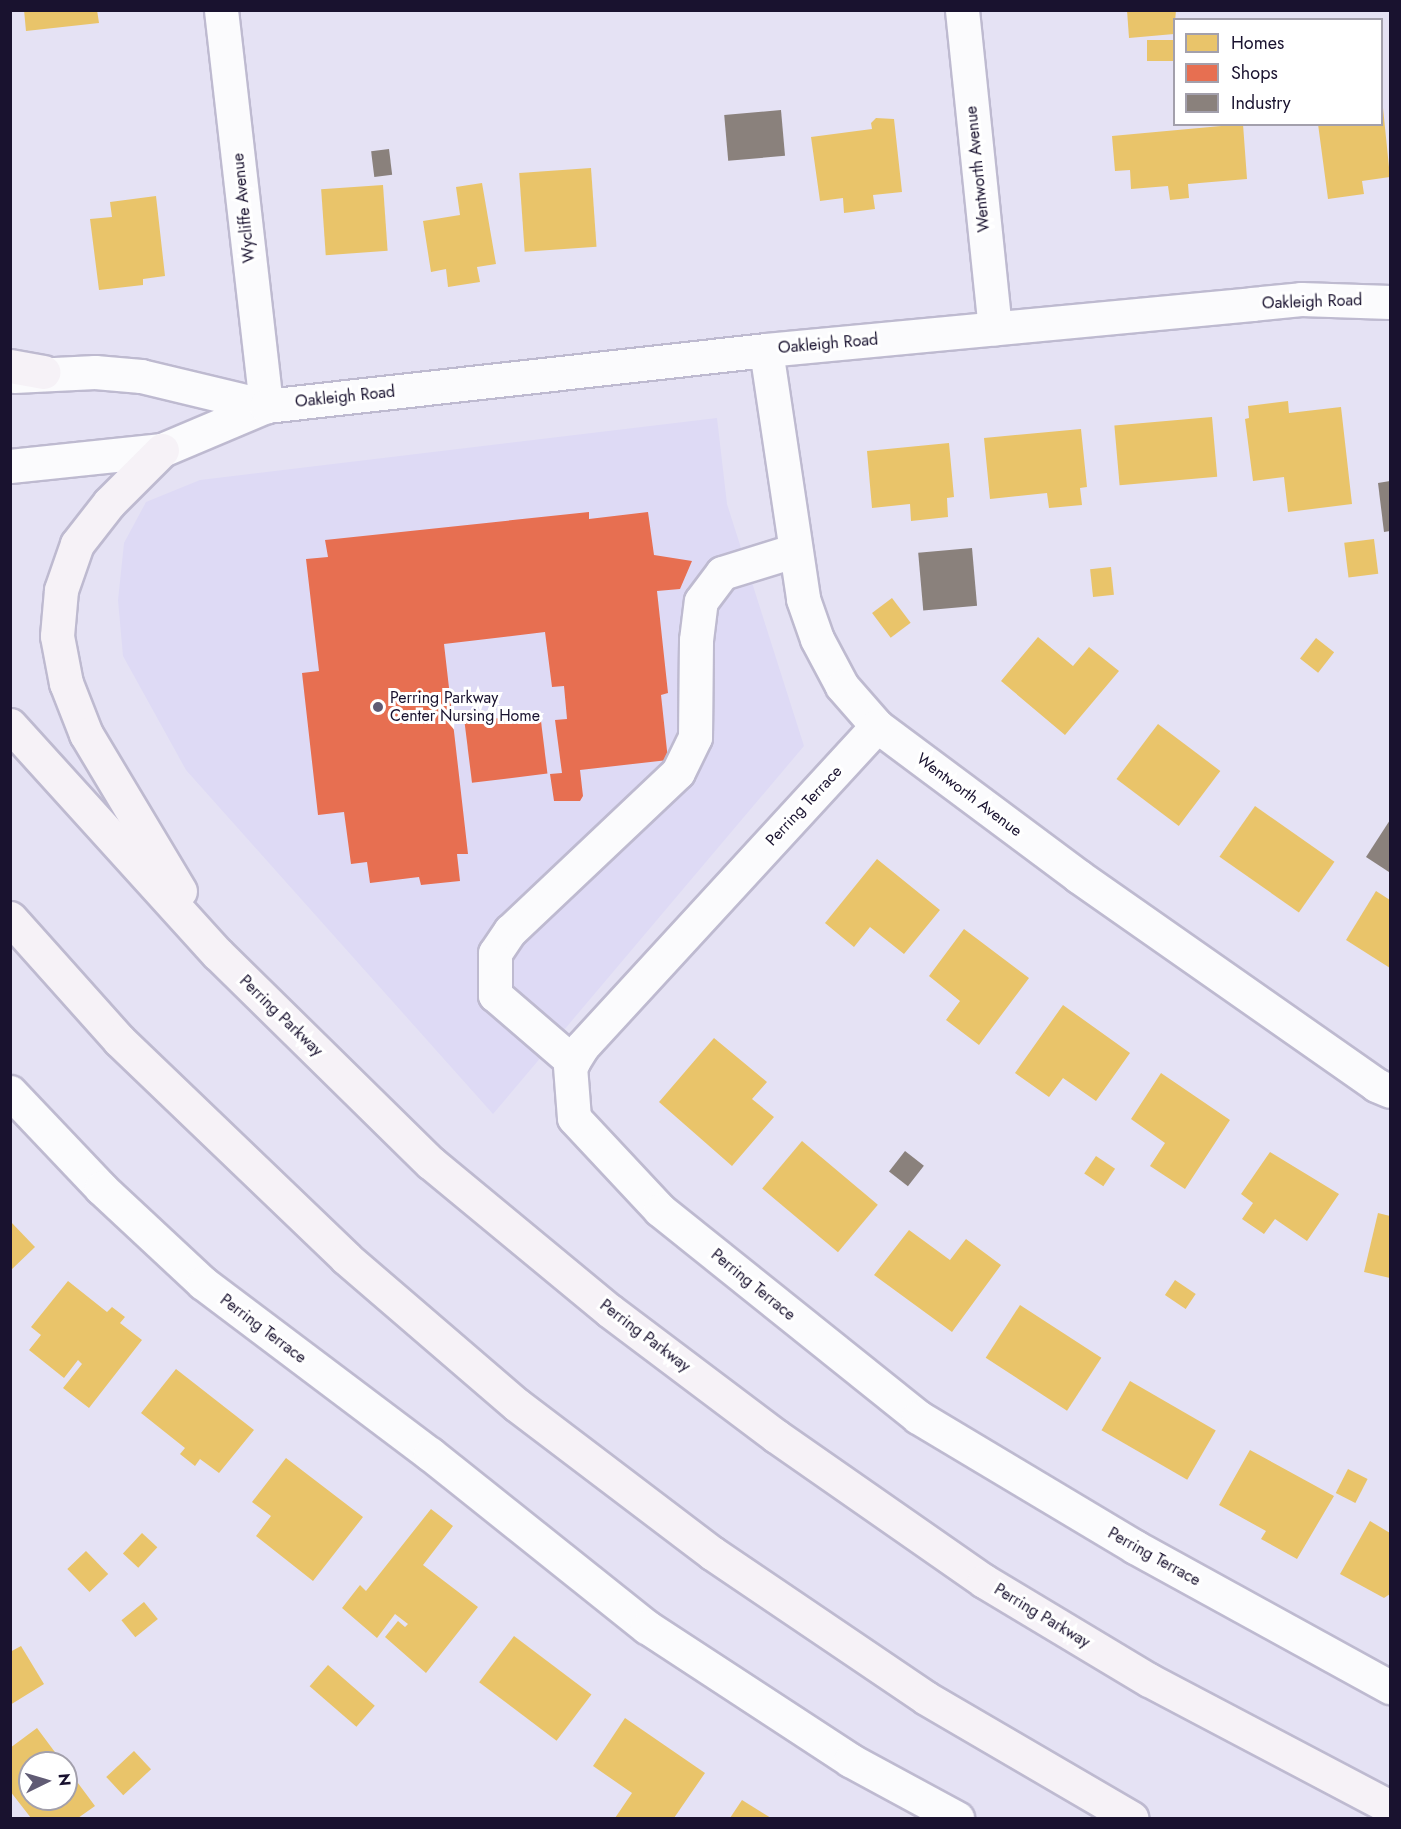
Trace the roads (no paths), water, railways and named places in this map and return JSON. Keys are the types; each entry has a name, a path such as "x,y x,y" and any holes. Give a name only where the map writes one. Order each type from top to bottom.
{"main road":[{"path":"10,366 43,372"},
{"path":"162,450 109,502 77,544 61,590 57,636 66,683 86,734 218,954"},
{"name":"Perring Parkway","path":"10,725 218,954 431,1163 610,1311 776,1436 984,1581 1149,1680 1390,1807"},
{"path":"10,918 119,1040 346,1258 517,1405 712,1552 926,1698 1131,1818"}],"street":[{"name":"Wycliffe Avenue","path":"222,10 266,406"},
{"name":"Wentworth Avenue","path":"962,10 995,328"},
{"name":"Oakleigh Road","path":"10,466 162,450 266,406 766,350 1301,299 1390,302"},
{"name":"Wentworth Avenue","path":"766,350 793,551 803,599 817,639 842,686 877,726 1078,876 1376,1085 1390,1091"},
{"name":"Oakleigh Road","path":"10,376 43,372 141,376 266,406"},
{"path":"573,1062 495,994 495,953 510,931 678,772 695,737 696,640 701,602 722,573 793,551"},
{"name":"Perring Terrace","path":"877,726 582,1047 573,1062 569,1084 574,1118 660,1210 918,1417 1135,1547 1390,1687"},
{"name":"Perring Terrace","path":"10,1092 101,1188 203,1283 430,1454 647,1627 850,1760 957,1818"}],"place":[{"name":"Perring Parkway Center Nursing Home","path":"378,707"}]}
